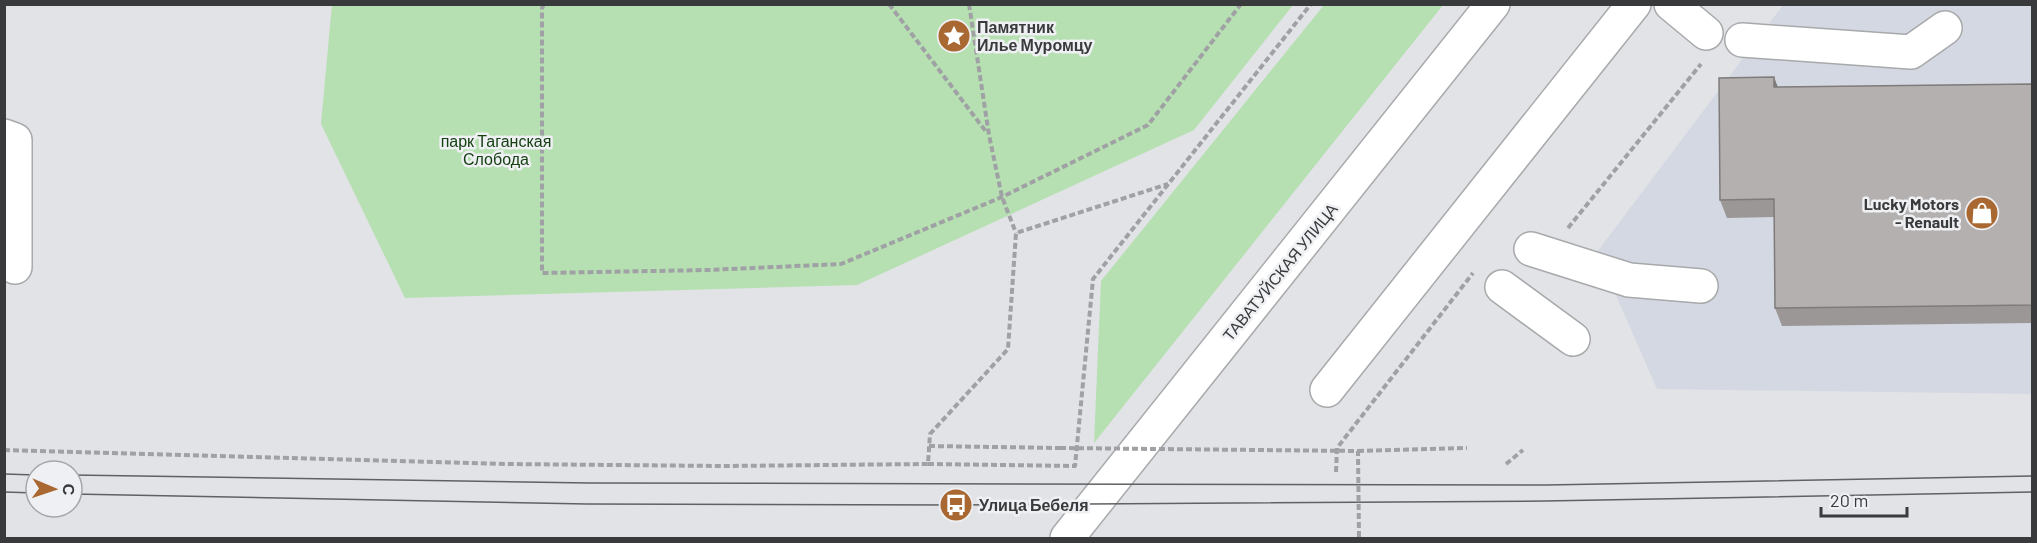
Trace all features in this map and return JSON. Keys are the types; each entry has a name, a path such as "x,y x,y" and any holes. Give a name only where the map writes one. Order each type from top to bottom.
{"main road":[{"name":"ТАВАТУЙСКАЯ УЛИЦА","path":"1067,538 1493,4"},
{"path":"1327,390 1634,4"},
{"path":"1671,4 1707,44"},
{"path":"1742,39 1911,52 1946,28"},
{"path":"4,136 15,140 15,267"},
{"path":"1539,251 1629,280 1701,286"},
{"path":"1490,278 1573,339"}],"path":[{"path":"544,4 542,8 542,273 708,270 841,264 1002,198 1148,125 1240,4"},
{"path":"889,4 989,135"},
{"path":"928,464 930,434 1008,350 1016,233 1002,198 989,135 969,4"},
{"path":"4,450 509,464 1075,466 1093,279 1311,4"},
{"path":"1539,251 1707,44"},
{"path":"1016,233 1168,184"},
{"path":"1336,472 1337,448 1490,278"},
{"path":"929,446 1358,451 1467,448"},
{"path":"1506,464 1523,450"},
{"path":"1358,451 1359,538"}],"shaded area":[{"path":"1783,5 2032,5 2032,394 1657,389 1597,252"}],"green space":[{"name":"парк Таганская Слобода","path":"332,4 1293,5 1194,130 857,285 405,298 321,124"},
{"path":"1324,5 1443,5 1094,443 1101,281"}],"building":[{"path":"1774,77 1774,87 2032,84 2032,305 1775,308 1774,199 1720,200 1719,78"}],"tram line":[{"path":"4,474 24,475"},
{"path":"84,475 589,483 1546,485 2032,476"},
{"path":"4,492 24,493"},
{"path":"84,494 587,504 956,505 1545,501 2032,492"}],"place":[{"name":"Памятник Илье Муромцу","path":"954,36"},
{"name":"Lucky Motors - Renault","path":"1982,213"},
{"name":"Улица Бебеля","path":"956,505"}]}
